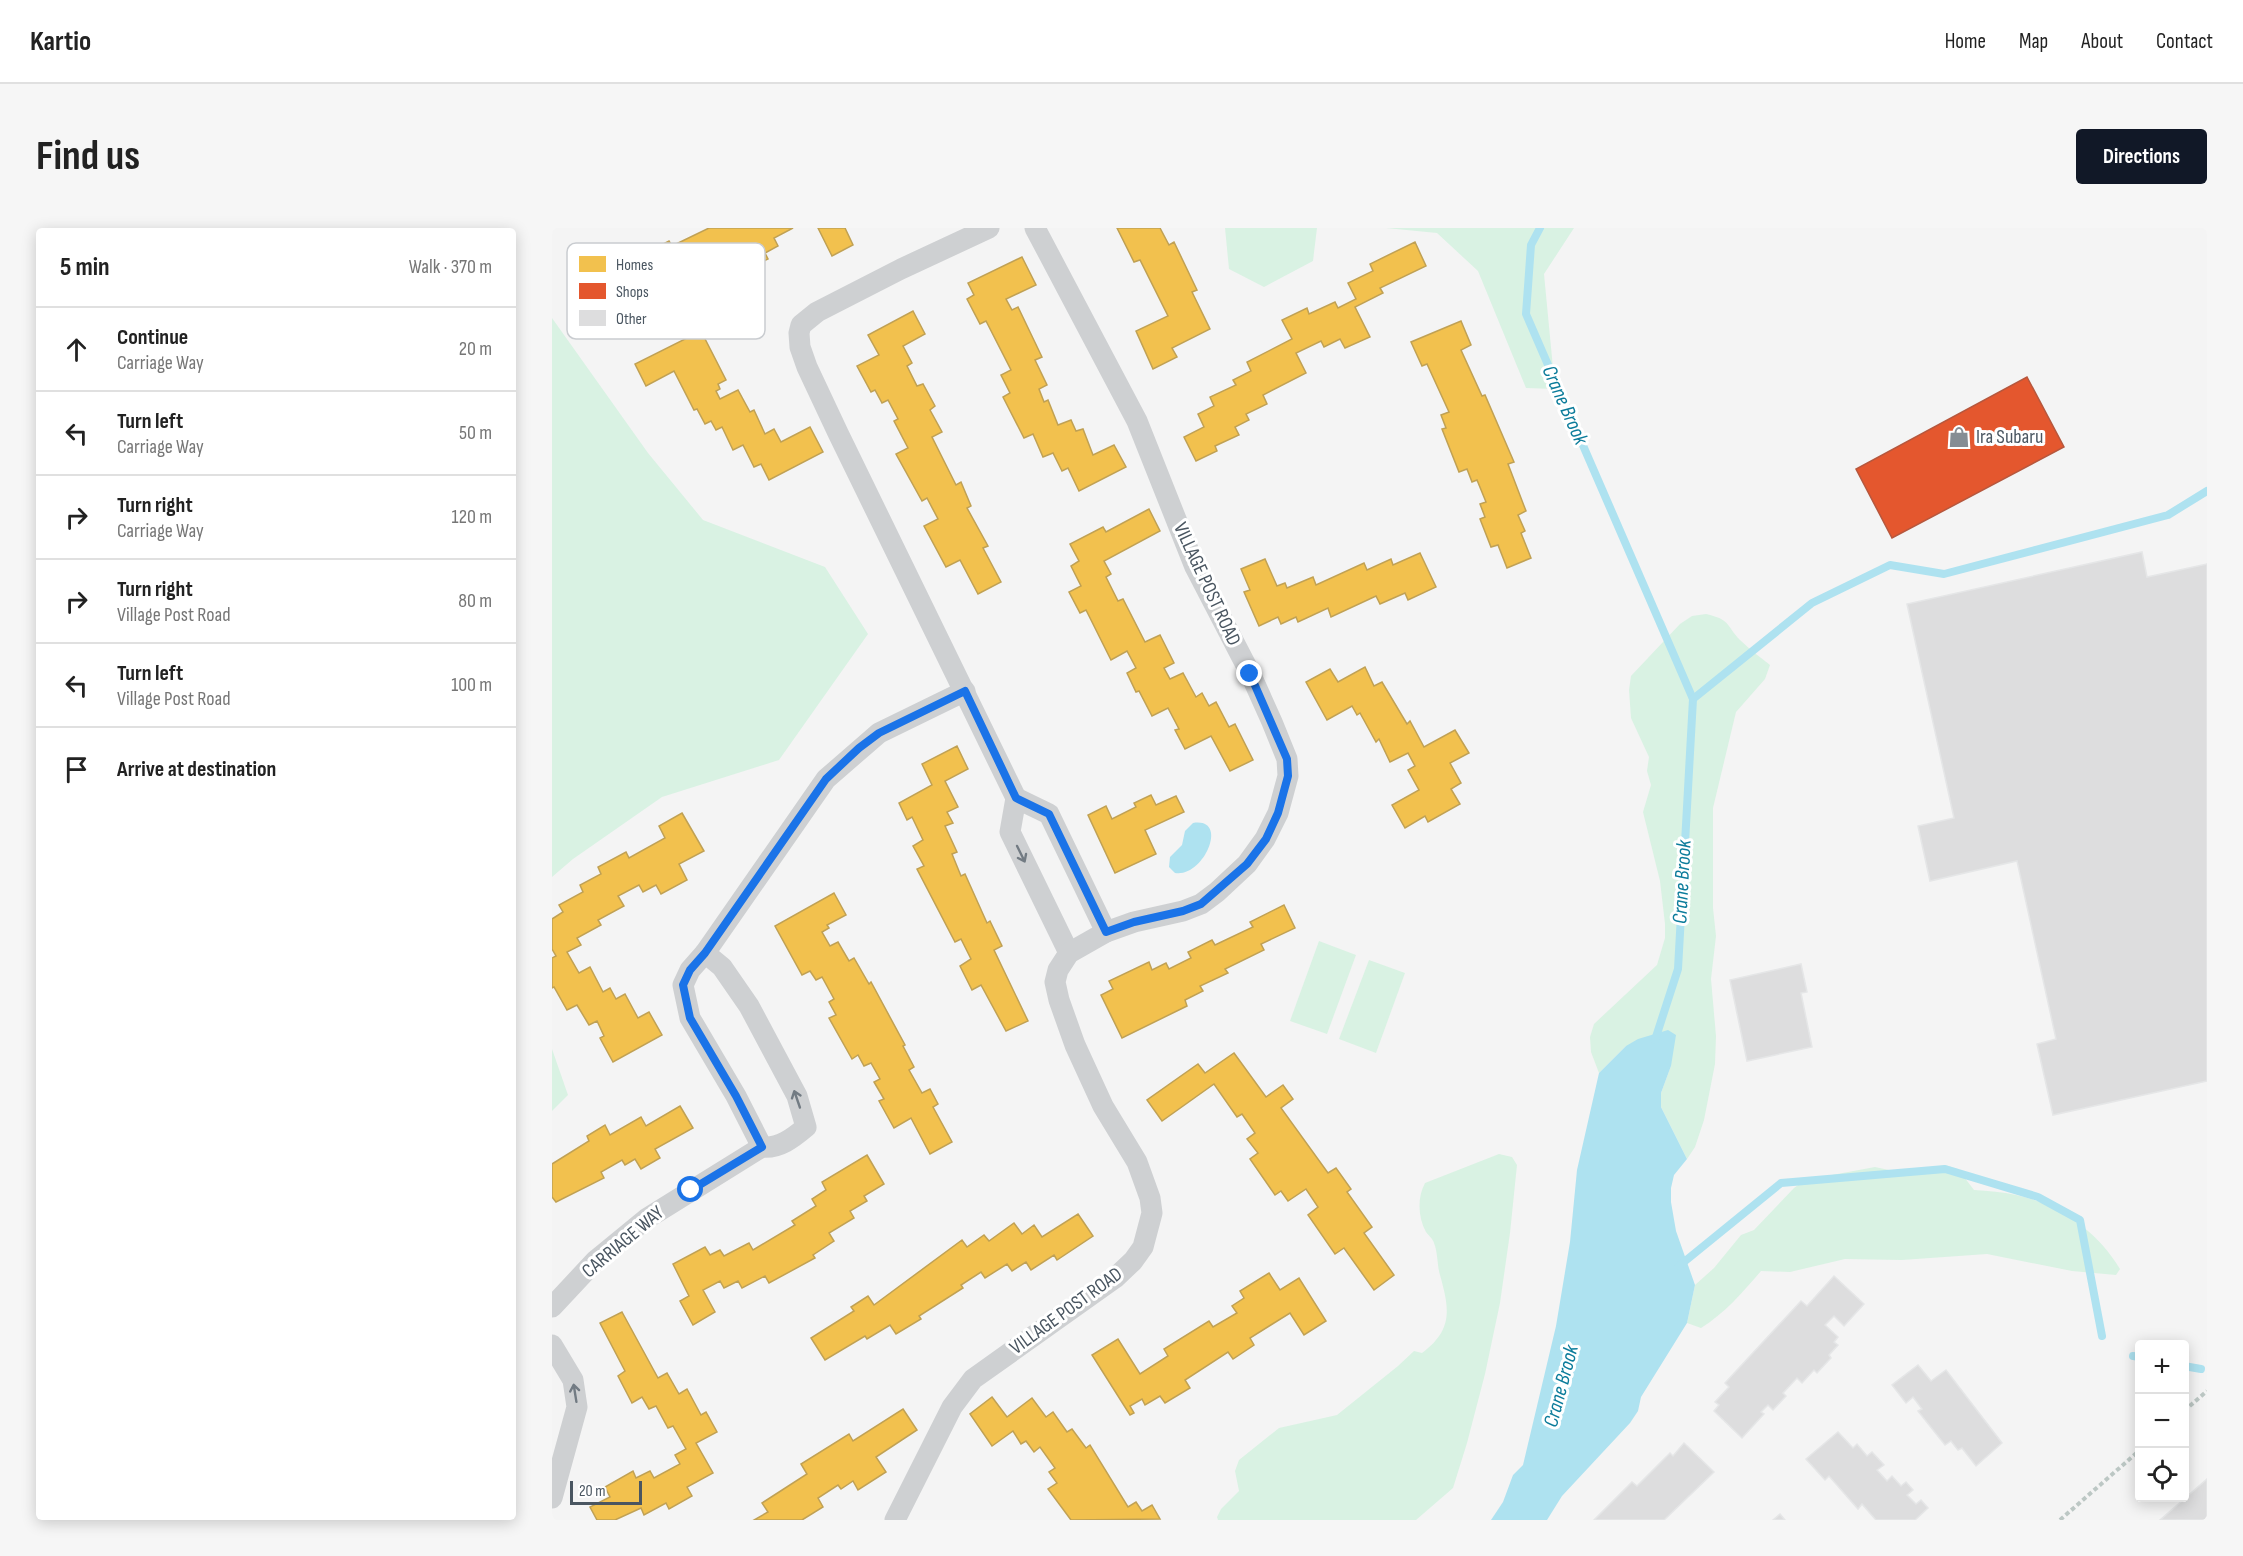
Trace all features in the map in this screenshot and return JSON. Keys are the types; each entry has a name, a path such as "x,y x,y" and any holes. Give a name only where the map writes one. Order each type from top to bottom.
{"street":[{"path":"989,228 817,312 801,325 800,347 807,367 867,494 1016,798 1010,832 1069,953"},
{"name":"VILLAGE POST ROAD","path":"895,1520 952,1407 973,1379 1115,1278 1143,1248 1152,1214 1150,1198 1137,1162 1103,1106 1076,1045 1059,1000 1055,982 1058,970 1069,953 1106,932 1201,904 1247,864 1266,839 1278,813 1288,776 1287,759 1250,674 1195,567 1137,422 1035,228"},
{"path":"762,1147 736,1096 690,1018 683,985 690,970 705,953 826,779 879,733 965,691"},
{"path":"1016,798 1049,814 1106,932"},
{"name":"CARRIAGE WAY","path":"552,1308 596,1260 646,1219 762,1147 771,1148 792,1139 806,1127 797,1096 749,1006 723,967 705,953"},
{"path":"552,1344 573,1380 577,1407 559,1442 552,1498"}],"path":[{"path":"2189,1407 2207,1391"},
{"path":"2060,1520 2135,1454"}],"green space":[{"path":"1225,228 1317,228 1313,261 1264,287 1229,269"},
{"path":"1386,228 1574,228 1544,274 1555,389 1526,388 1478,271 1437,233"},
{"path":"552,318 648,453 703,520 825,567 868,634 779,760 662,797 573,859 552,877"},
{"path":"1706,614 1727,623 1743,643 1770,665 1765,679 1736,712 1713,808 1713,908 1716,936 1711,979 1716,1036 1715,1064 1704,1120 1695,1147 1687,1159 1661,1107 1661,1093 1671,1066 1626,1046 1599,1073 1591,1052 1590,1037 1594,1024 1657,965 1665,938 1660,881 1643,812 1651,785 1647,771 1649,757 1631,718 1629,690 1631,676 1680,624 1692,616"},
{"path":"1319,941 1356,955 1327,1034 1290,1021"},
{"path":"1369,960 1405,973 1376,1053 1339,1039"},
{"path":"552,1049 568,1095 552,1111"},
{"path":"1499,1154 1512,1157 1517,1165 1510,1233 1500,1303 1485,1374 1453,1488 1416,1520 1218,1520 1221,1509 1239,1491 1235,1471 1239,1460 1279,1428 1337,1415 1414,1351 1422,1353 1440,1335 1447,1308 1433,1240 1423,1226 1420,1214 1422,1189 1425,1183"},
{"path":"1945,1165 1958,1169 1974,1190 2001,1192 2032,1199 2076,1221 2101,1243 2120,1269 2116,1275 2072,1271 1987,1254 1902,1260 1845,1259 1790,1272 1761,1271 1733,1302 1710,1322 1701,1328 1687,1323 1695,1285 1714,1268 1741,1235 1754,1230 1794,1188 1805,1180 1875,1167 1903,1173"}],"water":[{"path":"1193,823 1204,824 1210,829 1209,848 1195,866 1186,872 1175,873 1169,867 1170,857 1182,845 1185,831"},
{"path":"1668,1030 1676,1035 1671,1066 1661,1093 1661,1107 1687,1159 1674,1175 1671,1202 1676,1231 1695,1285 1687,1323 1641,1397 1638,1411 1630,1423 1562,1496 1547,1520 1491,1520 1503,1502 1513,1475 1523,1465 1556,1326 1570,1242 1577,1170 1599,1073 1626,1046 1638,1039"}],"building: Homes":[{"path":"709,228 793,228 774,238 778,246 765,253 765,243 678,243"},
{"path":"818,228 845,228 853,245 832,256"},
{"path":"1117,228 1160,228 1169,245 1174,242 1197,290 1192,292 1210,329 1172,348 1177,357 1153,369 1136,331 1168,316 1140,260 1134,262"},
{"path":"1415,242 1426,266 1380,288 1383,293 1355,307 1370,337 1345,348 1340,339 1324,347 1321,341 1296,353 1306,373 1263,395 1267,404 1246,414 1249,420 1235,427 1239,435 1215,446 1217,451 1196,461 1184,437 1204,427 1198,414 1214,406 1210,397 1236,385 1233,380 1251,371 1247,362 1292,339 1282,320 1307,308 1309,314 1335,302 1338,308 1356,299 1348,283 1373,271 1370,264"},
{"path":"1022,257 1036,285 1006,299 1012,310 1018,307 1042,357 1035,360 1047,385 1039,389 1044,402 1048,400 1058,425 1071,420 1076,431 1083,429 1093,455 1114,445 1126,467 1079,491 1068,468 1062,471 1053,453 1043,457 1033,434 1024,438 1003,397 1010,393 1001,375 1011,370 986,321 980,324 967,299 974,295 968,283"},
{"path":"913,311 925,334 903,346 912,363 907,366 917,386 923,384 935,406 930,410 942,432 932,437 956,485 961,482 971,506 967,508 988,546 983,548 1001,582 978,594 960,560 946,567 924,526 938,519 927,498 922,501 896,454 908,448 894,421 898,419 888,400 882,403 875,390 871,392 857,366 879,355 868,335"},
{"path":"1461,321 1471,345 1461,350 1482,396 1485,395 1514,462 1508,464 1526,511 1518,515 1525,531 1521,533 1531,558 1507,568 1498,545 1491,547 1480,519 1485,517 1480,504 1486,502 1477,480 1472,482 1467,469 1459,472 1442,429 1446,428 1441,415 1449,412 1427,364 1422,366 1411,342"},
{"path":"685,339 705,339 726,380 718,384 720,389 716,391 720,399 738,390 750,412 754,410 765,434 774,429 781,442 810,427 823,452 769,480 761,464 754,467 743,445 733,450 722,427 716,430 711,421 705,424 697,409 694,410 674,371 646,386 635,364"},
{"path":"1149,509 1160,531 1104,561 1111,574 1106,577 1118,601 1123,599 1145,642 1160,635 1174,663 1164,668 1170,679 1183,673 1196,697 1202,693 1209,706 1216,702 1229,727 1235,724 1253,760 1230,771 1211,736 1185,749 1175,730 1179,729 1168,708 1152,716 1127,673 1136,668 1127,651 1111,660 1086,610 1080,613 1069,592 1081,586 1071,566 1079,561 1070,544 1103,527 1106,532"},
{"path":"1420,553 1436,587 1408,600 1405,593 1380,604 1376,596 1331,617 1328,608 1298,622 1296,617 1281,624 1278,617 1259,626 1244,592 1250,590 1241,569 1265,559 1277,586 1285,583 1287,588 1313,577 1316,585 1364,563 1367,570 1391,559 1393,565"},
{"path":"1365,667 1374,686 1382,682 1407,724 1410,721 1424,747 1455,730 1469,753 1450,763 1461,783 1451,789 1460,804 1428,822 1425,816 1405,828 1392,805 1419,790 1408,770 1415,766 1408,753 1390,762 1379,739 1376,742 1360,713 1357,715 1352,706 1327,720 1306,682 1330,669 1338,682"},
{"path":"957,746 968,769 945,781 958,807 947,812 953,823 945,826 957,852 952,854 961,876 965,874 987,923 990,921 1002,946 994,950 1028,1021 1006,1031 981,985 972,990 960,966 971,959 961,939 955,942 917,869 924,866 913,846 923,840 912,817 907,820 899,803 932,785 922,764"},
{"path":"1151,795 1156,805 1176,796 1184,812 1145,830 1156,854 1115,873 1088,815 1106,806 1112,819 1136,807 1134,803"},
{"path":"682,813 704,851 679,864 687,880 661,894 656,885 643,892 639,885 618,896 624,906 598,920 601,925 577,938 581,945 567,952 579,973 590,967 603,992 610,988 616,999 625,994 638,1018 649,1012 662,1035 613,1062 600,1038 604,1036 597,1021 589,1025 577,1005 567,1010 554,987 552,988 552,958 556,956 552,949 552,919 563,912 559,905 583,892 580,885 601,874 598,867 626,852 629,858 665,838 659,826"},
{"path":"834,893 846,915 827,925 829,928 822,932 830,946 838,942 849,961 854,958 869,984 871,982 905,1045 903,1046 914,1067 909,1070 922,1093 930,1089 938,1104 933,1107 952,1142 930,1154 911,1118 894,1128 879,1101 884,1099 874,1082 880,1079 871,1063 864,1066 858,1055 852,1059 829,1018 836,1015 829,1002 834,999 822,977 816,980 810,971 802,975 775,926"},
{"path":"1284,905 1295,928 1261,944 1264,950 1225,969 1228,973 1200,986 1203,991 1185,1000 1187,1006 1122,1038 1101,995 1113,989 1109,981 1149,962 1152,970 1166,963 1169,969 1191,958 1188,952 1212,940 1215,945 1253,927 1250,922"},
{"path":"1234,1053 1266,1097 1283,1085 1293,1099 1281,1108 1328,1173 1336,1168 1351,1189 1347,1192 1372,1227 1364,1233 1394,1275 1374,1290 1344,1248 1335,1254 1308,1215 1318,1207 1306,1189 1288,1201 1281,1191 1275,1195 1250,1159 1258,1153 1247,1139 1255,1133 1242,1114 1237,1117 1214,1084 1162,1121 1147,1100 1198,1064 1205,1073"},
{"path":"680,1106 693,1128 655,1149 660,1158 641,1169 635,1159 625,1165 622,1160 601,1172 604,1178 556,1202 552,1197 552,1164 589,1141 587,1136 605,1125 610,1135 641,1117 646,1126"},
{"path":"867,1155 884,1184 864,1196 867,1201 850,1211 854,1218 829,1233 834,1241 813,1255 815,1258 769,1283 765,1276 742,1288 738,1281 724,1288 720,1281 703,1290 715,1312 693,1325 680,1301 689,1296 673,1264 705,1247 710,1255 720,1250 724,1256 749,1243 753,1250 795,1225 792,1221 816,1206 812,1199 826,1190 822,1182"},
{"path":"1078,1214 1093,1236 1057,1260 1054,1255 1031,1270 1026,1262 1012,1271 1007,1264 985,1278 981,1272 961,1285 963,1288 919,1316 921,1319 896,1334 890,1325 867,1339 865,1336 825,1360 811,1338 854,1311 851,1307 868,1296 874,1305 962,1240 967,1247 984,1235 989,1241 1014,1223 1022,1234 1034,1225 1042,1237"},
{"path":"1269,1273 1280,1290 1299,1278 1326,1321 1304,1335 1290,1313 1250,1338 1254,1345 1233,1359 1228,1352 1185,1380 1190,1388 1165,1403 1160,1396 1145,1405 1142,1399 1130,1406 1134,1413 1130,1415 1092,1355 1118,1339 1140,1374 1168,1356 1164,1349 1209,1321 1213,1327 1237,1313 1232,1306 1244,1298 1240,1291"},
{"path":"622,1312 658,1378 667,1373 679,1394 687,1389 701,1415 706,1412 717,1432 696,1443 713,1473 687,1487 692,1496 669,1509 666,1503 644,1515 641,1508 615,1520 597,1520 590,1507 610,1497 605,1487 633,1471 636,1478 650,1471 654,1478 680,1464 675,1455 686,1449 673,1426 668,1428 656,1406 649,1409 642,1397 632,1403 618,1376 625,1371 600,1323"},
{"path":"992,1397 1007,1417 1032,1398 1046,1417 1053,1412 1067,1432 1072,1429 1086,1448 1090,1445 1128,1507 1136,1502 1142,1511 1152,1505 1160,1519 1071,1520 1048,1489 1057,1483 1049,1472 1055,1468 1040,1447 1034,1452 1026,1441 1021,1444 1013,1431 992,1446 970,1414"},
{"path":"903,1409 917,1430 876,1457 886,1472 858,1490 853,1481 841,1489 838,1485 818,1498 823,1507 802,1520 754,1520 768,1512 762,1503 807,1474 801,1464 849,1434 853,1441"}],"building: Shops":[{"path":"2027,377 2064,447 1892,538 1856,469"}],"building: Other":[{"path":"2142,552 2147,577 2207,564 2207,1081 2053,1115 2037,1044 2056,1039 2017,861 1930,881 1918,826 1954,818 1907,604"},
{"path":"1801,964 1807,992 1801,993 1812,1047 1747,1061 1730,980"},
{"path":"1834,1276 1864,1304 1844,1326 1834,1316 1825,1325 1838,1337 1834,1342 1838,1345 1829,1355 1831,1358 1817,1373 1814,1370 1802,1383 1797,1378 1783,1393 1786,1396 1773,1410 1768,1405 1761,1412 1764,1414 1742,1438 1714,1411 1719,1405 1715,1402 1729,1387 1725,1383 1801,1301 1807,1306"},
{"path":"1918,1365 1931,1381 1946,1370 2002,1443 1976,1466 1962,1448 1958,1450 1951,1441 1945,1445 1918,1411 1922,1409 1913,1397 1906,1403 1892,1385"},
{"path":"1838,1432 1853,1448 1857,1444 1867,1456 1872,1452 1884,1465 1877,1470 1887,1481 1892,1476 1901,1486 1906,1482 1913,1490 1907,1495 1916,1504 1921,1500 1928,1508 1915,1520 1876,1520 1862,1504 1858,1509 1829,1476 1825,1480 1806,1459"},
{"path":"1684,1443 1714,1472 1664,1520 1594,1520 1632,1482 1637,1486 1670,1453 1673,1456"},
{"path":"2207,1479 2207,1520 2160,1520 2181,1502 2189,1502 2189,1495"},
{"path":"1780,1514 1785,1520 1773,1520"}],"waterway":[{"name":"Crane Brook","path":"1540,228 1531,245 1526,314 1693,699 1678,969 1655,1040"},
{"path":"1693,699 1812,603 1890,565 1944,574 2168,515 2207,491"},
{"path":"1679,1266 1781,1183 1945,1169 2038,1197 2080,1220 2102,1336"},
{"path":"2189,1367 2201,1369"}],"place":[{"name":"Ira Subaru","path":"1959,437"}],"route":[{"path":"691,1190 762,1147 736,1096 690,1018 683,985 690,970 705,953 826,779 859,748 879,733 965,691 1016,798 1049,814 1106,932 1201,904 1247,864 1266,839 1278,813 1288,776 1287,759 1250,674"}]}
